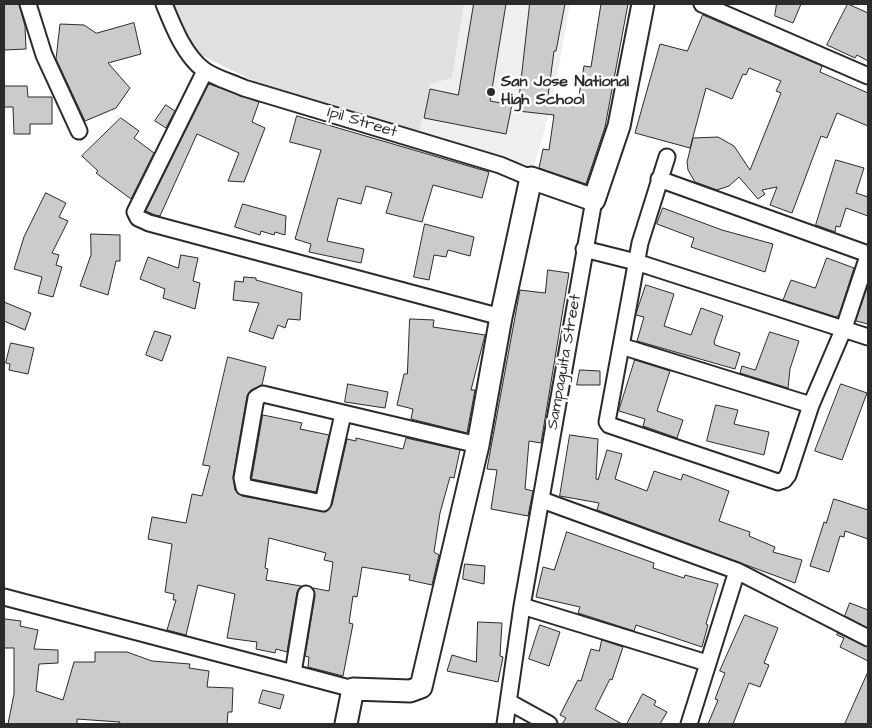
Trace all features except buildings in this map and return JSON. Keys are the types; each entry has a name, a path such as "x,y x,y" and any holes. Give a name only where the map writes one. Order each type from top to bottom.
{"street":[{"path":"28,4 44,55 78,131"},
{"name":"Ipil Street","path":"164,4 175,30 191,57 204,71 244,88 500,165 594,200"},
{"name":"Sampaguita Street","path":"505,724 522,606 542,500 584,249 594,200 619,126 643,4"},
{"path":"702,4 868,76"},
{"path":"204,71 134,212 138,218 149,223 501,317"},
{"path":"659,179 868,255 844,328 811,404 788,475 784,480 778,482 607,423 636,262 659,179 667,157"},
{"path":"4,597 353,688 410,691 421,687 478,445 501,317 531,178"},
{"path":"584,249 636,262 868,337"},
{"path":"621,346 811,404"},
{"path":"342,414 323,503 244,487 242,478 256,398 269,394 342,414 478,445"},
{"path":"542,500 737,570 868,638"},
{"path":"689,724 737,570"},
{"path":"293,673 306,594"},
{"path":"522,606 707,663"},
{"path":"346,724 353,688"},
{"path":"509,702 549,724"}],"shaded area":[{"path":"174,4 464,4 452,78 430,84 419,134 292,100 191,50"},
{"name":"San Jose National High School","path":"464,4 570,4 553,100 534,167 419,134 430,83 452,78"}],"place":[{"name":"San Jose National High School","path":"491,92"}]}
